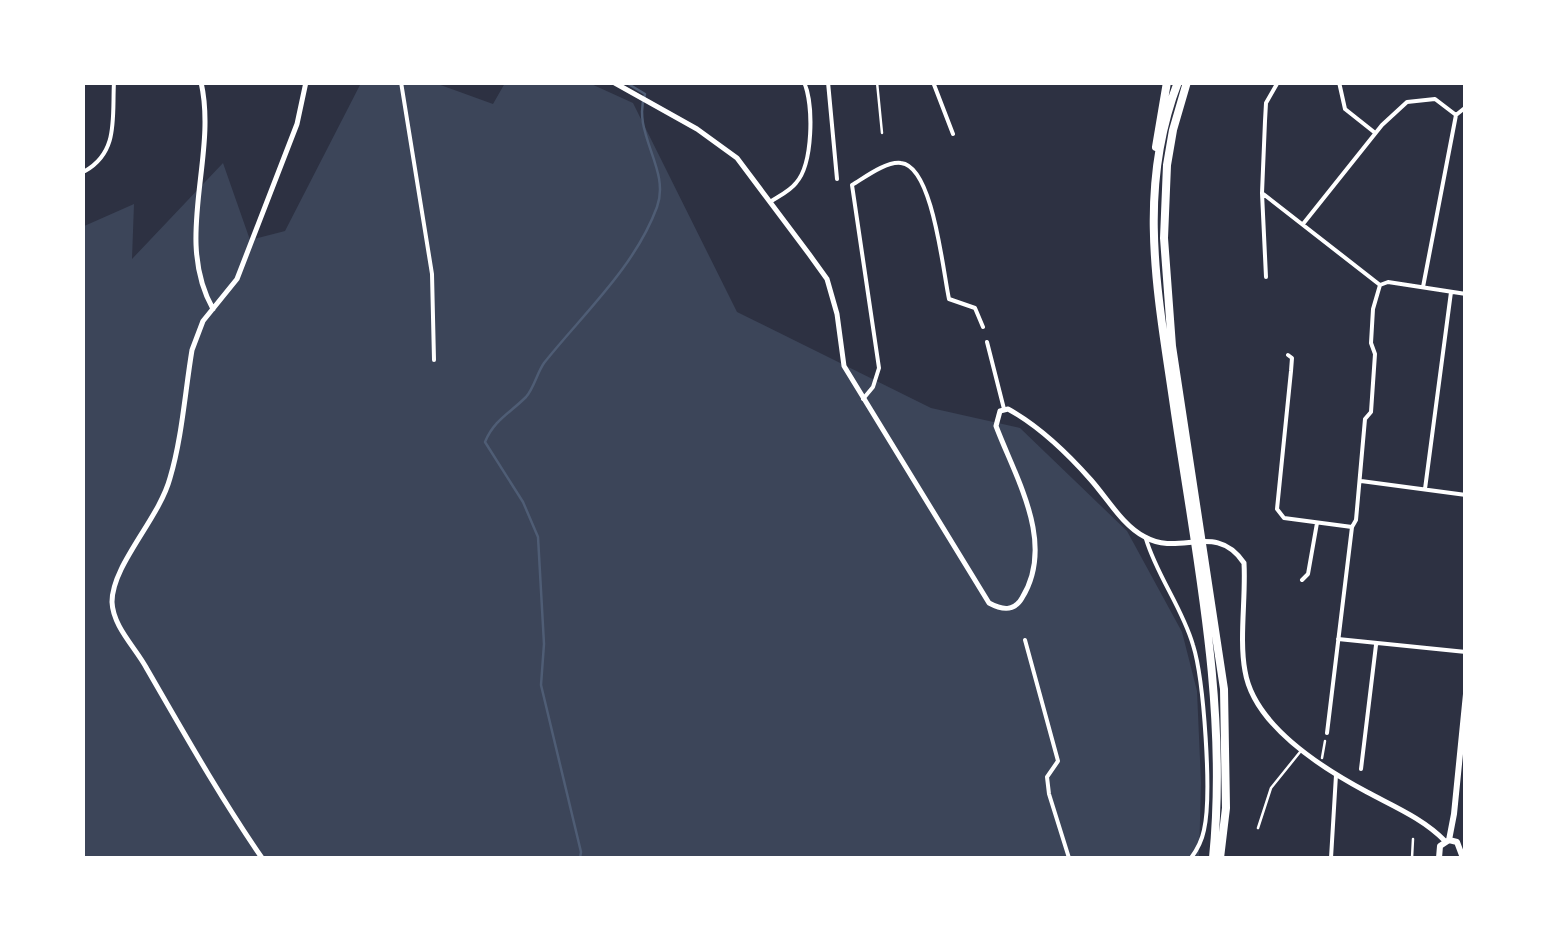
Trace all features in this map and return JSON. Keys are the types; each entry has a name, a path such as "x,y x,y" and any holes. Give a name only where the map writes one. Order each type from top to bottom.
{"highway":[{"path":"1167,82 1156,138 1152,228 1157,283 1194,512"},
{"path":"1155,170 1178,82"},
{"path":"1187,82 1167,164 1164,238 1172,346 1194,512 1224,689 1226,808 1217,858"}],"main road":[{"path":"1439,854 1450,841 1466,694"},
{"path":"1450,841 1464,858"}],"street":[{"path":"85,170 100,162 110,144 114,82"},
{"path":"201,82 204,124 196,240 199,277 212,309"},
{"path":"262,858 184,738 146,666 119,626 112,599 117,576 151,523 171,476 192,350 203,321 237,279 297,124 306,82"},
{"path":"401,82 432,274 434,360"},
{"path":"613,82 697,128 737,158 827,279 837,314 844,366 972,579 989,602 999,608 1016,606 1024,594 1037,544 1031,517 996,426 997,416 1004,409"},
{"path":"770,202 796,184 810,147 808,92 804,82"},
{"path":"828,82 836,179"},
{"path":"933,82 953,134"},
{"path":"1266,277 1262,193 1266,103 1278,82"},
{"path":"1339,82 1346,108 1374,132"},
{"path":"1302,224 1374,132 1407,102 1435,99 1456,115"},
{"path":"1422,287 1456,115 1466,107"},
{"path":"863,399 873,387 879,368 852,186 895,163 913,168 933,210 949,298 975,308 983,328"},
{"path":"1262,193 1380,286"},
{"path":"1327,733 1366,418 1371,412 1375,354 1371,343 1372,310 1380,286 1388,282 1466,294"},
{"path":"1425,489 1451,292"},
{"path":"987,342 1004,409"},
{"path":"1288,355 1292,358 1278,510 1284,518 1352,527"},
{"path":"1004,409 1014,412 1076,464 1146,539 1224,542 1236,551 1244,563 1244,670 1261,708 1301,751 1450,841"},
{"path":"1360,480 1466,496"},
{"path":"1302,580 1308,574 1318,524"},
{"path":"1146,539 1153,562 1179,606 1194,648 1202,692 1205,829 1192,858"},
{"path":"1338,639 1466,652"},
{"path":"1024,640 1058,761 1047,777 1069,858"},
{"path":"1361,769 1376,644"},
{"path":"1331,858 1336,775"},
{"path":"1456,794 1466,794"},
{"path":"1429,828 1439,854"}],"lane":[{"path":"876,82 882,133"},
{"path":"1258,828 1270,788 1301,751"},
{"path":"1412,858 1413,839"}],"path":[{"path":"1326,768 1321,754 1327,733"}],"shaded area":[{"path":"361,83 435,83 493,104 505,83 589,83 633,103 737,312 931,408 1020,428 1127,531 1182,632 1197,691 1199,858 83,858 82,227 134,204 132,259 223,163 250,240 285,231"}],"waterway":[{"path":"580,858 541,685 544,644 538,537 523,502 485,442 498,422 526,397 544,363 622,270 657,207 659,179 643,123 645,94 625,82"}]}
